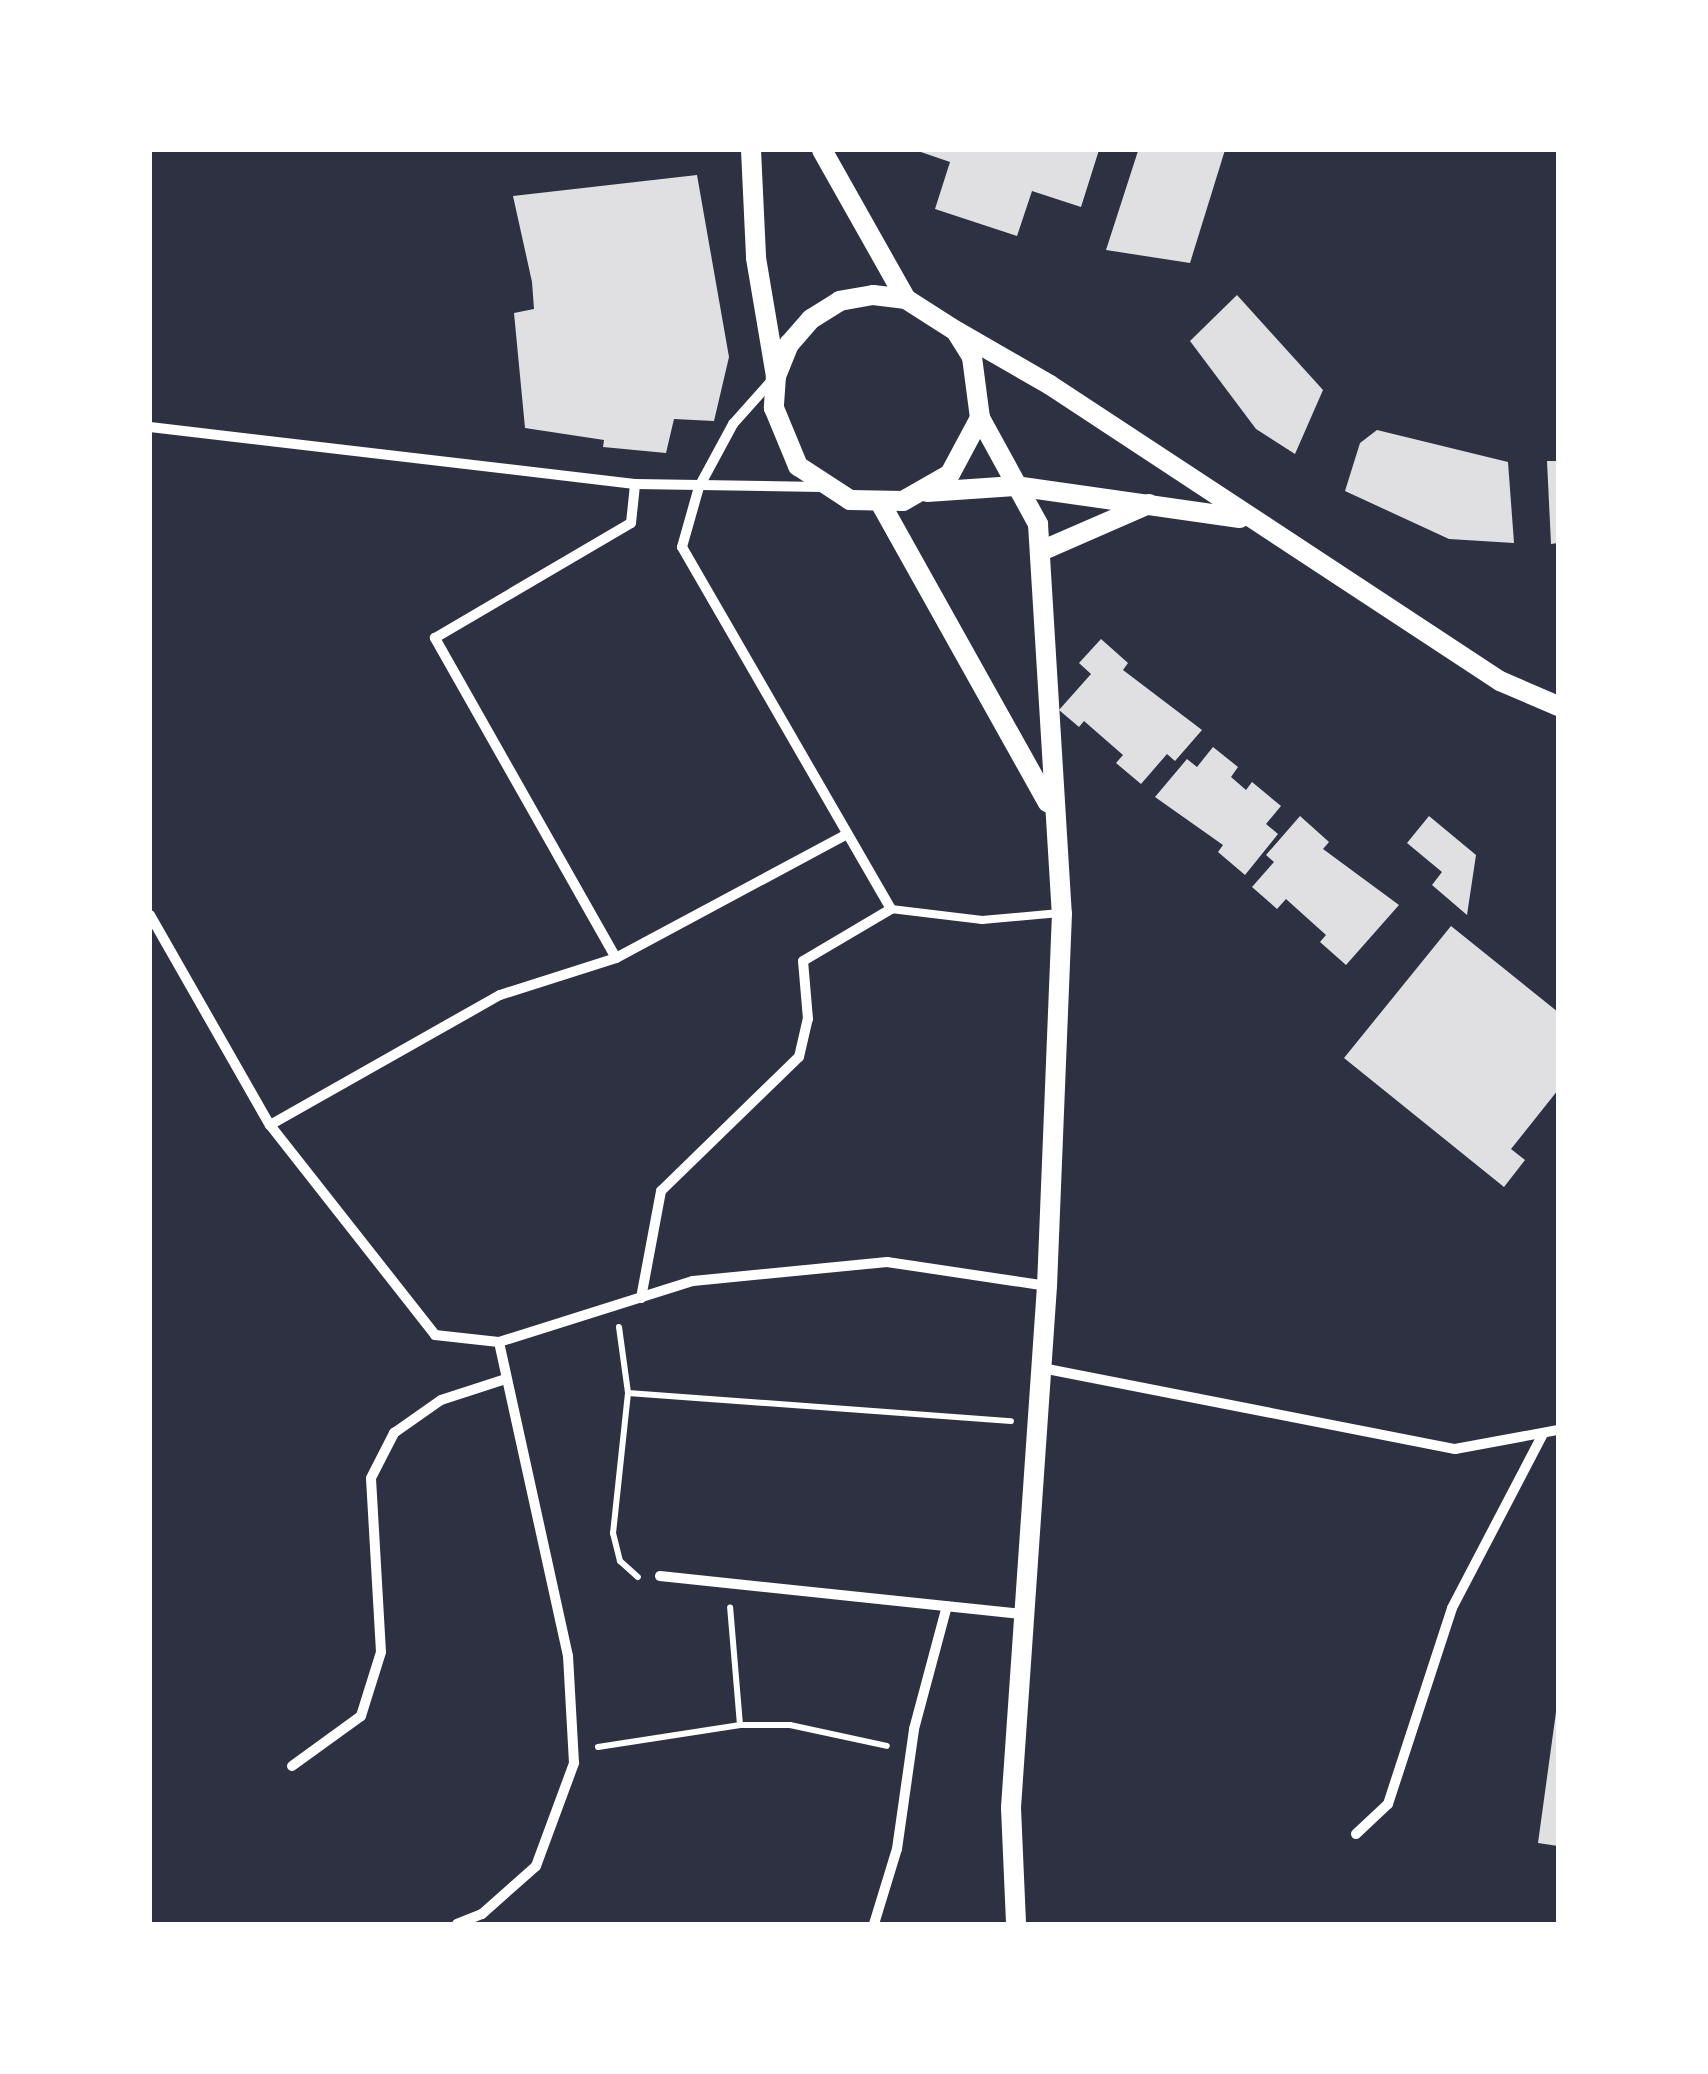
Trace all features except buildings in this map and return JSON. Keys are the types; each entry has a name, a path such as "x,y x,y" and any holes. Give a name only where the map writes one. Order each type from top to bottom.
{"main road":[{"path":"751,150 756,258 776,376 774,408 781,438 798,466 822,487 881,504 924,492 1015,486 1153,503 1247,520"},
{"path":"822,150 906,299"},
{"path":"776,376 789,344 826,310 873,295 906,299 1050,385 1247,520 1500,681 1558,706"},
{"path":"924,492 950,474 980,418 981,388 956,331"},
{"path":"980,418 1038,524 1051,809 1062,913 1048,1286 1034,1423 1011,1808 1016,1924"},
{"path":"1041,551 1153,503"},
{"path":"881,504 1051,809"}],"street":[{"path":"641,1298 661,1192 799,1057 808,1019 803,961 891,909 844,836 682,547 699,487 734,424 776,376"},
{"path":"150,427 635,484 822,487"},
{"path":"616,958 436,638 631,523 635,484"},
{"path":"270,1126 500,996 616,958 844,836"},
{"path":"150,915 270,1126 435,1336 498,1342 694,1282 887,1262 1048,1286"},
{"path":"457,1924 482,1914 536,1866 573,1751 568,1656 498,1342"},
{"path":"1042,1368 1455,1448 1558,1430"},
{"path":"292,1766 361,1716 382,1652 371,1478 394,1433 441,1400 506,1379"},
{"path":"1356,1834 1388,1804 1452,1608 1543,1434"},
{"path":"660,1576 1022,1614"},
{"path":"874,1924 897,1849 910,1752 947,1606"}],"lane":[{"path":"891,909 982,920 1062,913"}],"path":[{"path":"616,1306 628,1393 613,1533 620,1562 634,1577 660,1576"},
{"path":"628,1393 1034,1423"},
{"path":"727,1581 740,1725"},
{"path":"573,1751 740,1725 790,1725 910,1752"}]}
